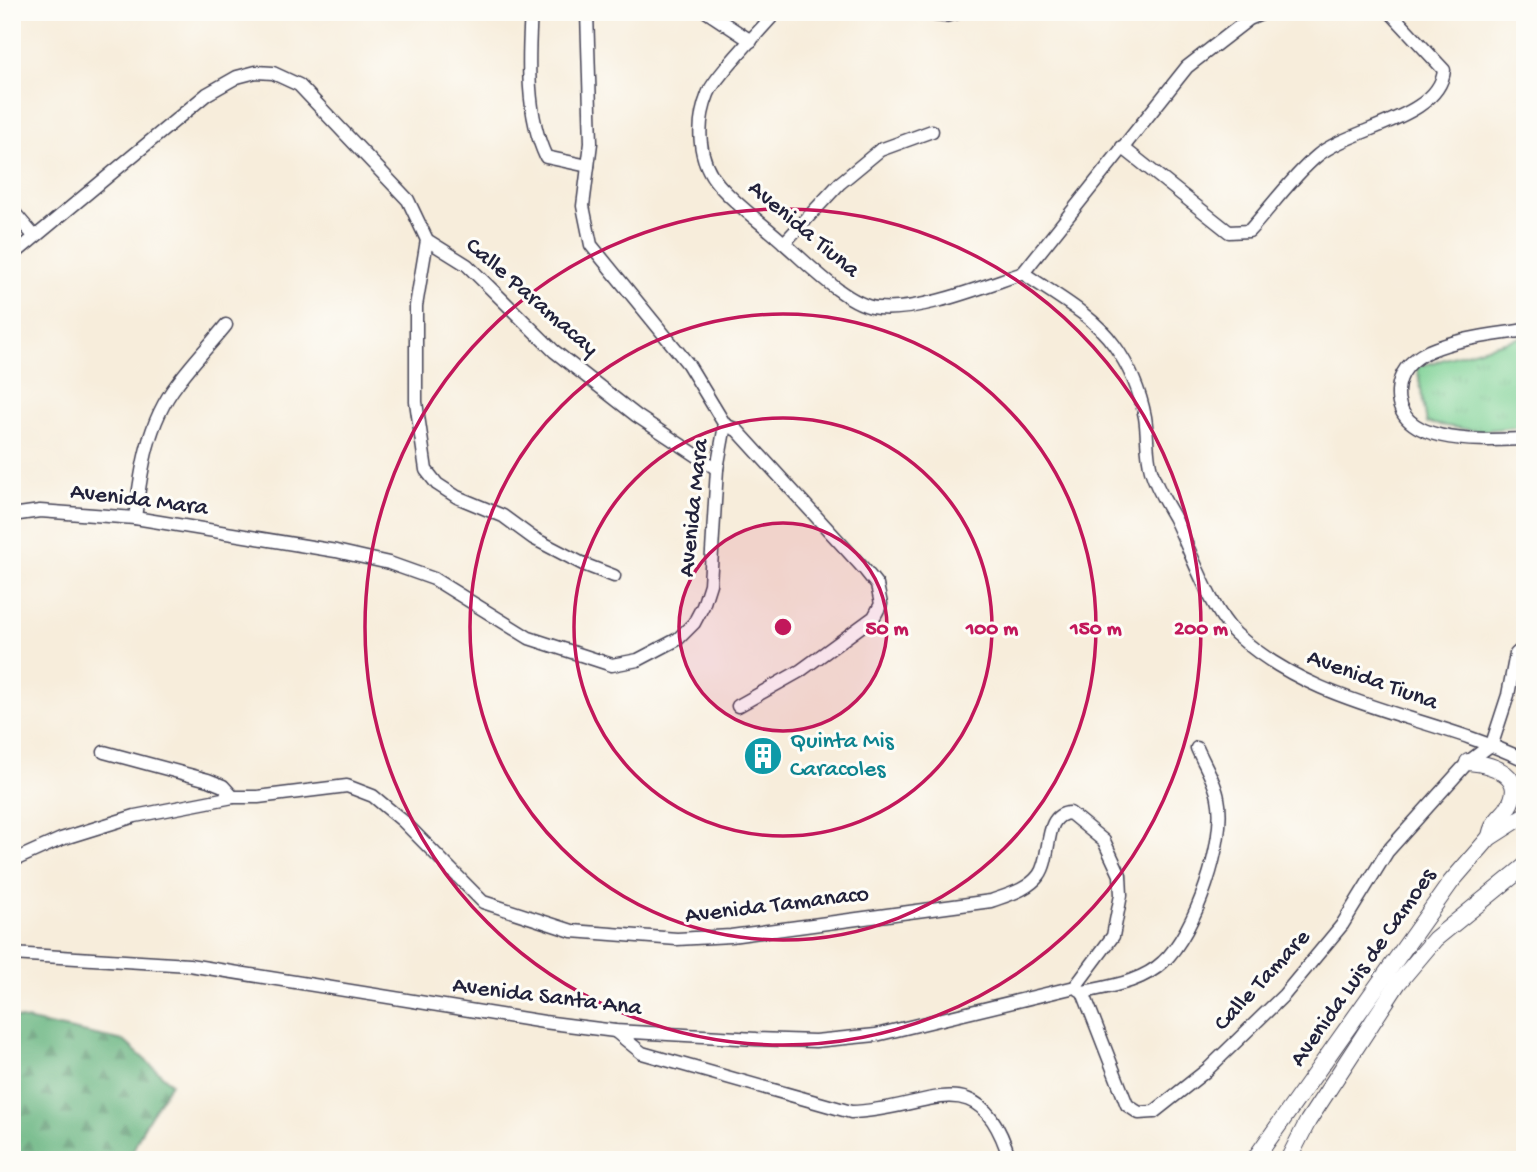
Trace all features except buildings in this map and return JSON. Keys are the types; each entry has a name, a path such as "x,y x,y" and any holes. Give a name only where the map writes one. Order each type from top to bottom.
{"street":[{"path":"531,12 531,93 538,139 546,157 588,166"},
{"name":"Avenida Mara","path":"12,515 40,511 135,519 336,551 389,564 434,579 529,638 612,665 638,660 678,639 694,623 710,584 717,469 724,425 688,365 591,245 583,206 592,105 587,12"},
{"path":"707,12 751,41"},
{"name":"Avenida Tiuna","path":"776,12 708,92 699,126 703,158 716,182 745,212 812,269 852,298 876,308 910,305 1023,273 1097,325 1124,360 1144,416 1150,467 1159,493 1234,632 1264,657 1302,682 1492,744 1525,760"},
{"path":"913,12 945,16 961,12"},
{"path":"1023,273 1187,67 1250,19 1266,12"},
{"path":"1122,147 1229,232 1248,231 1318,155 1429,101 1443,84 1444,70 1390,12"},
{"name":"Calle Paramacay","path":"12,256 207,94 237,77 256,72 288,78 313,97 408,200 427,240 467,265 554,351 637,416 717,469"},
{"path":"784,243 840,183 880,150 932,131"},
{"path":"12,210 34,236"},
{"path":"427,240 416,306 416,402 426,470 437,484 457,497 503,516 533,538 583,564 614,576"},
{"path":"135,519 150,434 161,410 177,384 226,325"},
{"path":"1525,330 1465,340 1430,351 1412,362 1399,377 1398,398 1402,411 1418,426 1434,435 1456,439 1525,439"},
{"path":"724,425 737,430 865,570 877,585 881,604 874,617 800,671 738,706"},
{"path":"1492,744 1508,695 1516,654 1525,646"},
{"name":"Calle Tamare","path":"1079,990 1126,1105 1139,1112 1154,1112 1207,1070 1284,995 1342,925 1387,852 1468,762 1492,744"},
{"name":"Avenida Santa Ana","path":"12,954 189,965 544,1023 615,1031 815,1041 876,1035 1135,979 1164,962 1191,919 1212,869 1219,829 1218,797 1197,748"},
{"path":"104,752 208,780 223,786 233,797"},
{"path":"1468,762 1499,767 1506,773 1512,787 1511,800 1491,826 1489,838 1508,831 1525,831"},
{"name":"Avenida Tamanaco","path":"12,861 61,839 135,816 233,797 258,797 347,786 373,796 403,821 483,902 572,931 677,939 731,936 991,901 1019,891 1038,876 1047,860 1053,819 1060,813 1070,813 1104,841 1120,875 1121,895 1113,936 1079,990"},
{"name":"Avenida Luis de Camoes","path":"1254,1160 1451,882 1489,838 1525,815"},
{"name":"Avenida Luis de Camoes","path":"1288,1160 1308,1121 1398,983 1435,939 1525,866"},
{"path":"615,1031 642,1053 850,1112 874,1111 959,1095 977,1103 993,1116 1010,1160"}],"green space":[{"path":"1525,336 1525,426 1478,431 1427,423 1417,367"},
{"path":"12,1017 124,1041 171,1083 143,1128 132,1153 117,1160 12,1160"}],"place":[{"name":"Quinta Mis Caracoles","path":"763,756"}]}
